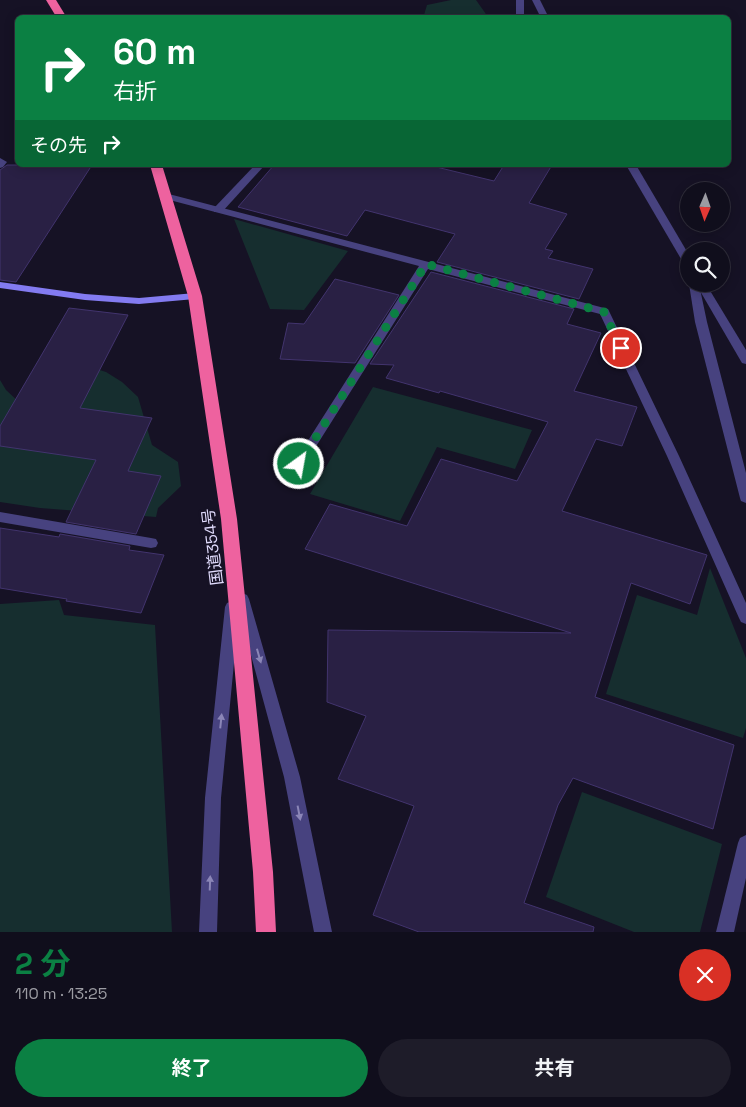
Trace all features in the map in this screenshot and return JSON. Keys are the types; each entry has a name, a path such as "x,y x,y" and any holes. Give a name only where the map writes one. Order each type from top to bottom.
{"highway":[{"path":"51,0 60,15"},
{"name":"国道354号","path":"157,167 194,296 229,520 263,872 266,932"}],"street":[{"path":"520,0 520,15"},
{"path":"536,0 544,15"},
{"path":"218,210 258,167"},
{"path":"632,167 680,249"},
{"path":"165,196 604,312 673,456 746,618"},
{"path":"299,464 426,264"},
{"path":"0,285 85,297 139,301 194,296"},
{"path":"695,292 701,322 746,498"},
{"path":"706,292 746,360"},
{"path":"0,517 151,543"},
{"path":"208,932 213,798 235,575"},
{"path":"235,575 292,778 323,932"},
{"path":"725,932 746,843"}],"green space":[{"path":"451,0 476,0 487,15 424,15 427,5"},
{"path":"234,219 348,251 304,310 270,309"},
{"path":"68,360 106,372 122,382 138,397 152,445 178,462 181,486 158,508 156,517 40,508 0,502 0,380 6,390 22,405"},
{"path":"373,387 532,430 515,469 437,447 400,521 310,494"},
{"path":"710,568 746,658 746,728 743,738 606,694 637,595 697,615"},
{"path":"59,600 64,615 155,625 172,932 0,932 0,604"},
{"path":"582,792 722,844 700,932 634,932 546,897"}],"building":[{"path":"7,165 15,165 15,167 91,167 16,282 0,280 0,170"},
{"path":"272,167 436,167 494,181 503,167 551,167 529,203 567,214 545,249 553,251 548,258 593,269 579,299 437,262 455,234 365,210 347,236 238,207"},
{"path":"431,272 574,309 567,324 601,333 574,391 637,407 622,446 596,439 562,511 707,555 690,604 631,583 595,697 734,745 713,829 573,778 558,805 524,903 594,927 593,932 419,932 373,915 414,806 338,779 366,716 327,702 328,630 571,633 305,549 330,504 407,526 441,459 517,481 548,422 440,391 439,393 386,378 394,365 370,364"},
{"path":"335,279 399,295 355,363 280,359 288,323 304,324"},
{"path":"69,308 128,315 80,408 152,418 128,471 161,476 136,534 66,522 96,460 0,446 0,426"},
{"path":"0,528 59,537 60,534 130,546 129,550 164,555 141,613 66,601 67,599 0,588"}],"route":[{"path":"299,464 426,264 604,312 621,348"}]}
